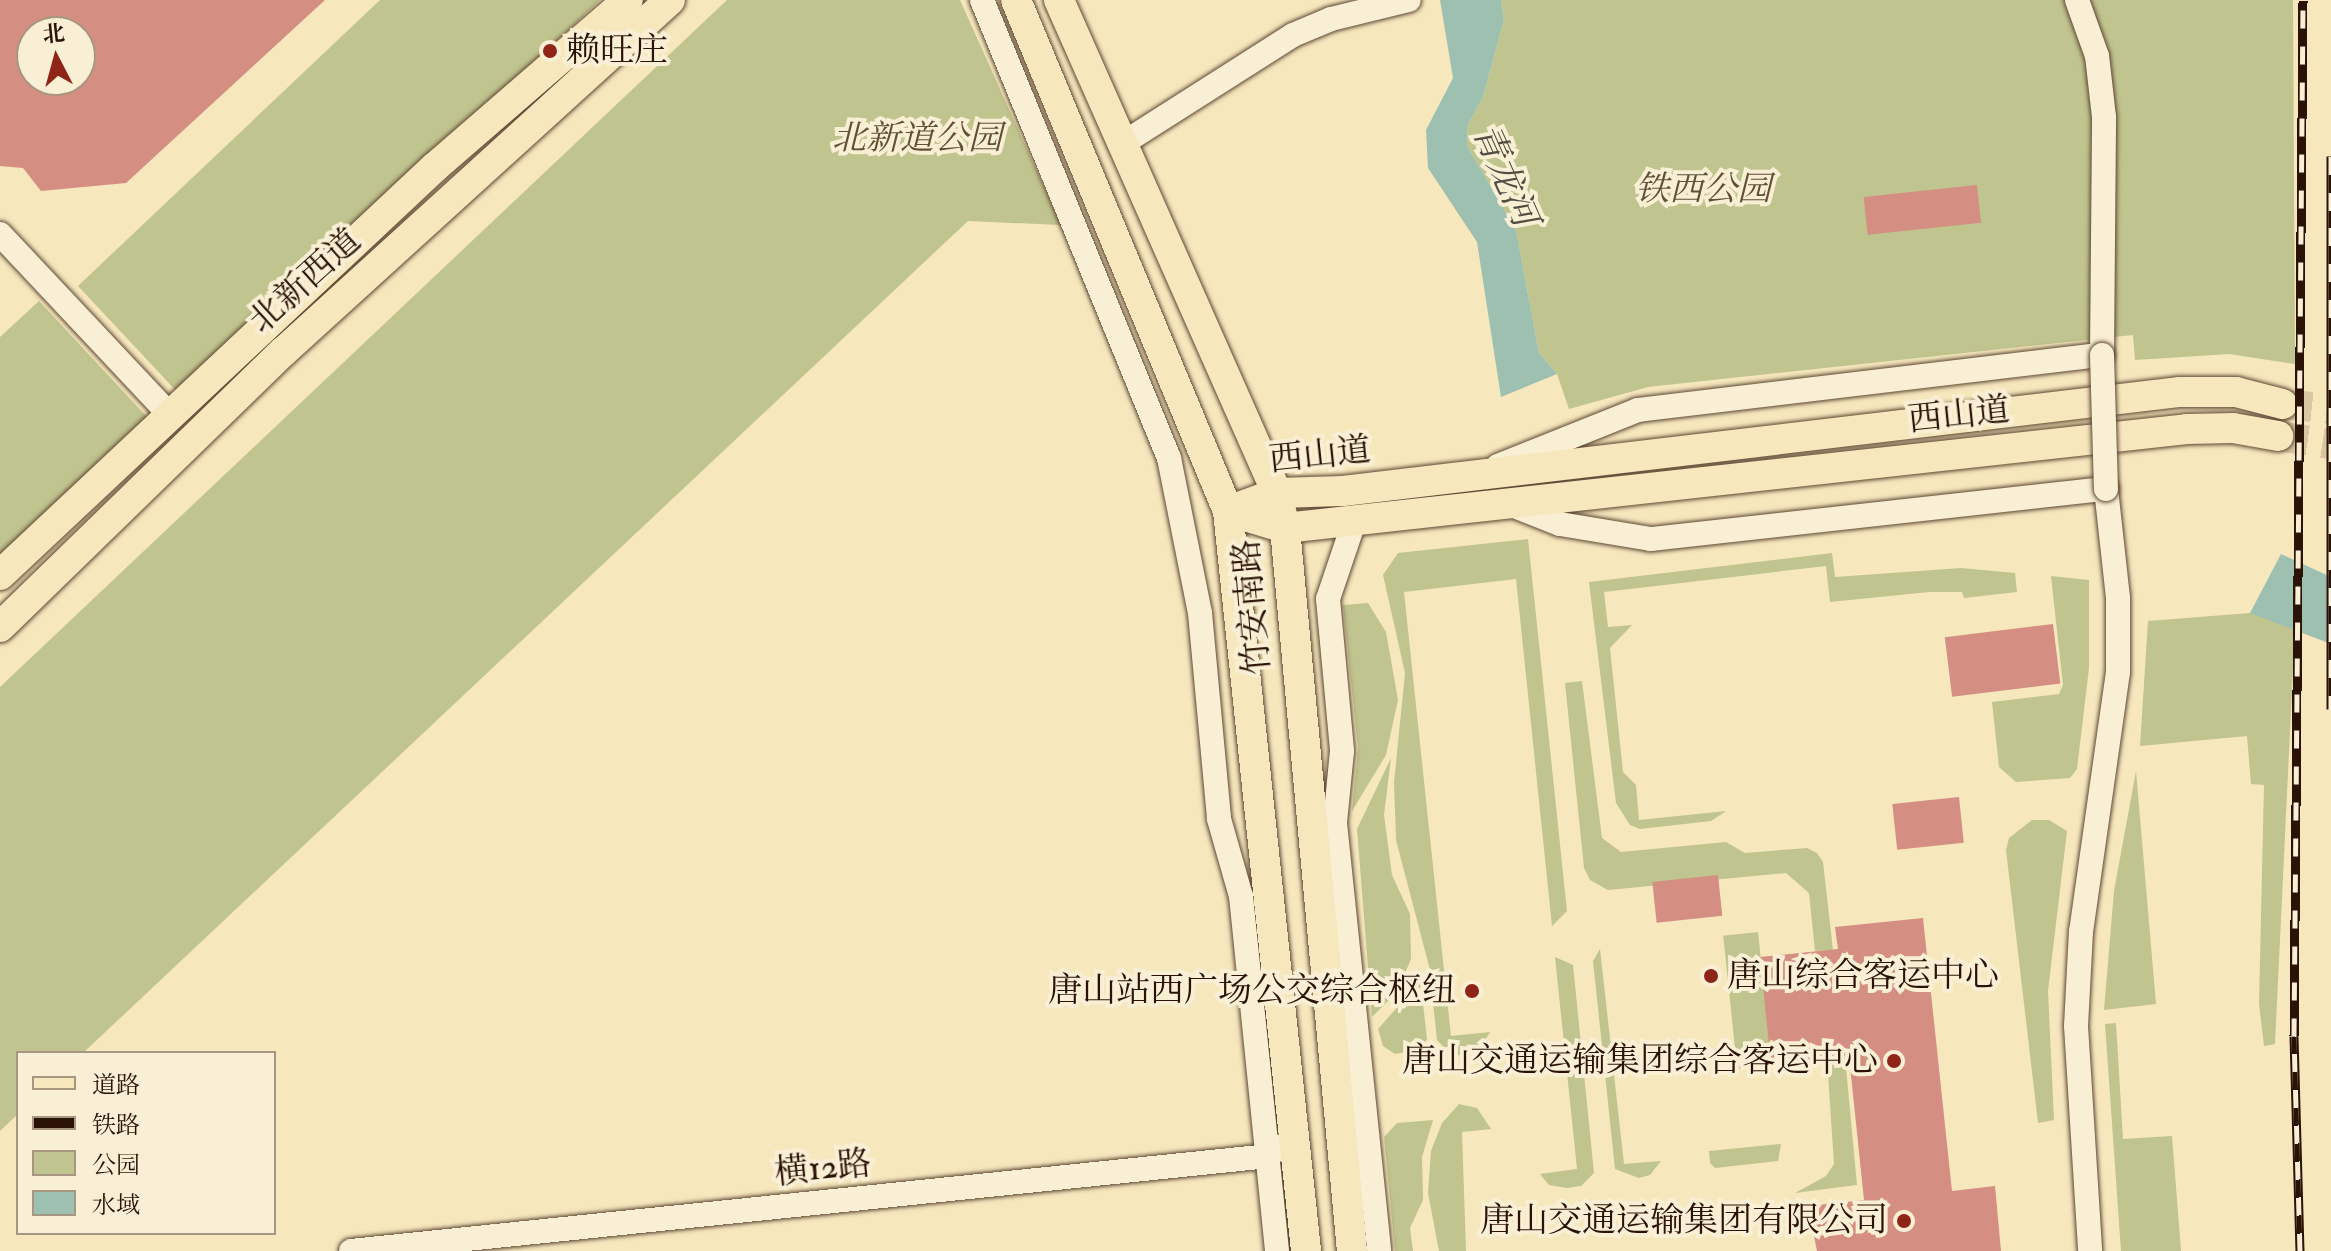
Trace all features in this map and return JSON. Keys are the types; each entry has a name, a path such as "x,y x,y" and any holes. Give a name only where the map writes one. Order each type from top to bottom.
{"main road":[{"name":"北新西道","path":"0,575 435,167 628,0"},
{"name":"竹安南路","path":"1016,0 1228,511 1306,1251"},
{"name":"竹安南路","path":"1059,0 1125,142 1277,493 1285,528 1352,1251"},
{"path":"1070,0 1086,63"},
{"name":"北新西道","path":"0,627 283,352 672,3"},
{"name":"西山道","path":"1228,511 1277,493 1470,477 2180,392 2236,392 2282,404"},
{"name":"西山道","path":"1228,511 1285,528 2187,429 2233,428 2278,436"},
{"path":"1286,1064 1332,1058"},
{"path":"1294,1135 1339,1129"}],"street":[{"path":"982,0 1169,458 1200,613 1219,819 1241,896 1277,1251"},
{"path":"1125,142 1293,35 1331,19 1409,0"},
{"path":"2077,0 2097,56 2104,117 2102,355 2106,489 2118,598 2118,672 2081,931 2076,1026 2090,1251"},
{"path":"0,234 169,414"},
{"path":"1470,477 1638,410 2102,355"},
{"path":"1507,503 1560,524 1651,539 2106,489"},
{"path":"1354,522 1328,599 1342,751 1335,823 1379,1251"},
{"path":"1268,1156 1294,1135"},
{"name":"横12路","path":"351,1251 1268,1156"}],"green space":[{"path":"380,0 600,0 180,395 78,286"},
{"name":"北新道公园","path":"727,0 960,0 1061,225 968,221 85,1051 16,1051 16,1116 0,1131 0,687"},
{"name":"铁西公园","path":"1501,0 2293,0 2295,364 2229,354 2135,360 2133,335 1648,387 1569,409 1557,374 1539,353 1516,230 1467,146 1468,124 1483,97 1504,20"},
{"path":"39,301 147,417 0,562 0,337"},
{"path":"1528,539 1567,911 1552,926 1516,579 1404,592 1451,1036 1490,1032 1480,1048 1453,1057 1437,1040 1429,966 1396,840 1394,782 1405,673 1383,575 1398,553"},
{"path":"1832,553 1835,577 1961,568 2015,573 2017,592 1964,598 1962,592 1929,592 1830,602 1826,566 1604,592 1608,627 1632,625 1610,648 1623,772 1636,785 1639,820 1726,811 1711,821 1640,829 1630,825 1616,803 1589,582"},
{"path":"2051,576 2089,580 2089,668 2077,769 2070,778 2016,782 1999,767 1992,702 2059,694 2063,685"},
{"path":"1368,603 1386,632 1398,700 1386,755 1352,811 1358,748 1343,605"},
{"path":"2250,613 2295,627 2275,1044 2264,1046 2259,1004 2264,785 2251,784 2247,736 2140,746 2148,621"},
{"path":"1582,681 1602,838 1621,852 1726,842 1745,853 1807,848 1817,853 1823,862 1833,950 1815,951 1809,893 1786,873 1608,890 1590,880 1584,868 1565,683"},
{"path":"1391,758 1384,815 1392,875 1410,914 1411,959 1397,992 1372,1017 1357,829"},
{"path":"2136,771 2156,1004 2104,1010 2114,891"},
{"path":"2032,820 2049,820 2067,831 2048,991 2054,1120 2038,1123 2006,850 2009,838"},
{"path":"1758,932 1772,1065 1737,1069 1723,936"},
{"path":"1600,949 1624,1164 1661,1161 1650,1175 1639,1178 1615,1169 1593,961"},
{"path":"1555,957 1573,965 1594,1173 1581,1186 1567,1188 1549,1185 1540,1174 1577,1169"},
{"path":"1419,968 1427,1039 1421,1049 1395,1054 1383,1046 1378,1029 1401,1003"},
{"path":"2116,1023 2123,1139 2172,1136 2181,1251 2121,1251 2105,1024"},
{"path":"1845,1057 1857,1185 1795,1193 1826,1176 1834,1164 1827,1059"},
{"path":"1459,1104 1477,1108 1491,1129 1462,1132 1466,1251 1439,1251 1428,1193 1431,1151 1442,1123"},
{"path":"1433,1120 1422,1157 1423,1200 1410,1228 1413,1251 1395,1251 1384,1137 1397,1123"},
{"path":"1781,1144 1778,1161 1715,1168 1710,1163 1709,1151"}],"water":[{"path":"1440,0 1501,0 1504,20 1483,97 1468,124 1467,146 1516,230 1539,353 1557,374 1501,397 1477,242 1428,168 1426,130 1453,78"},
{"path":"2281,554 2331,577 2331,644 2250,613"}],"building":[{"path":"0,0 325,0 126,183 41,191 23,168 0,166"},
{"path":"1977,185 1981,223 1868,235 1864,197"},
{"path":"2053,624 2060,684 1952,697 1945,637"},
{"path":"1959,797 1964,843 1897,850 1892,804"},
{"path":"1718,875 1722,916 1657,923 1652,882"},
{"path":"1923,918 1952,1191 1995,1186 2001,1251 1817,1251 1808,1206 1864,1200 1849,1056 1771,1064 1760,957 1838,949 1835,927"}],"tunnel":[{"path":"2282,404 2331,409"},
{"path":"2278,436 2331,444"}],"railway":[{"path":"2300,1251 2294,1036 2303,0"},
{"path":"2331,156 2331,709"}],"place":[{"name":"赖旺庄","path":"550,51"},
{"name":"唐山综合客运中心","path":"1711,976"},
{"name":"唐山站西广场公交综合枢纽","path":"1472,991"},
{"name":"唐山交通运输集团综合客运中心","path":"1894,1061"},
{"name":"唐山交通运输集团有限公司","path":"1904,1221"}],"water label":[{"name":"青龙河","path":"1505,175"}]}
